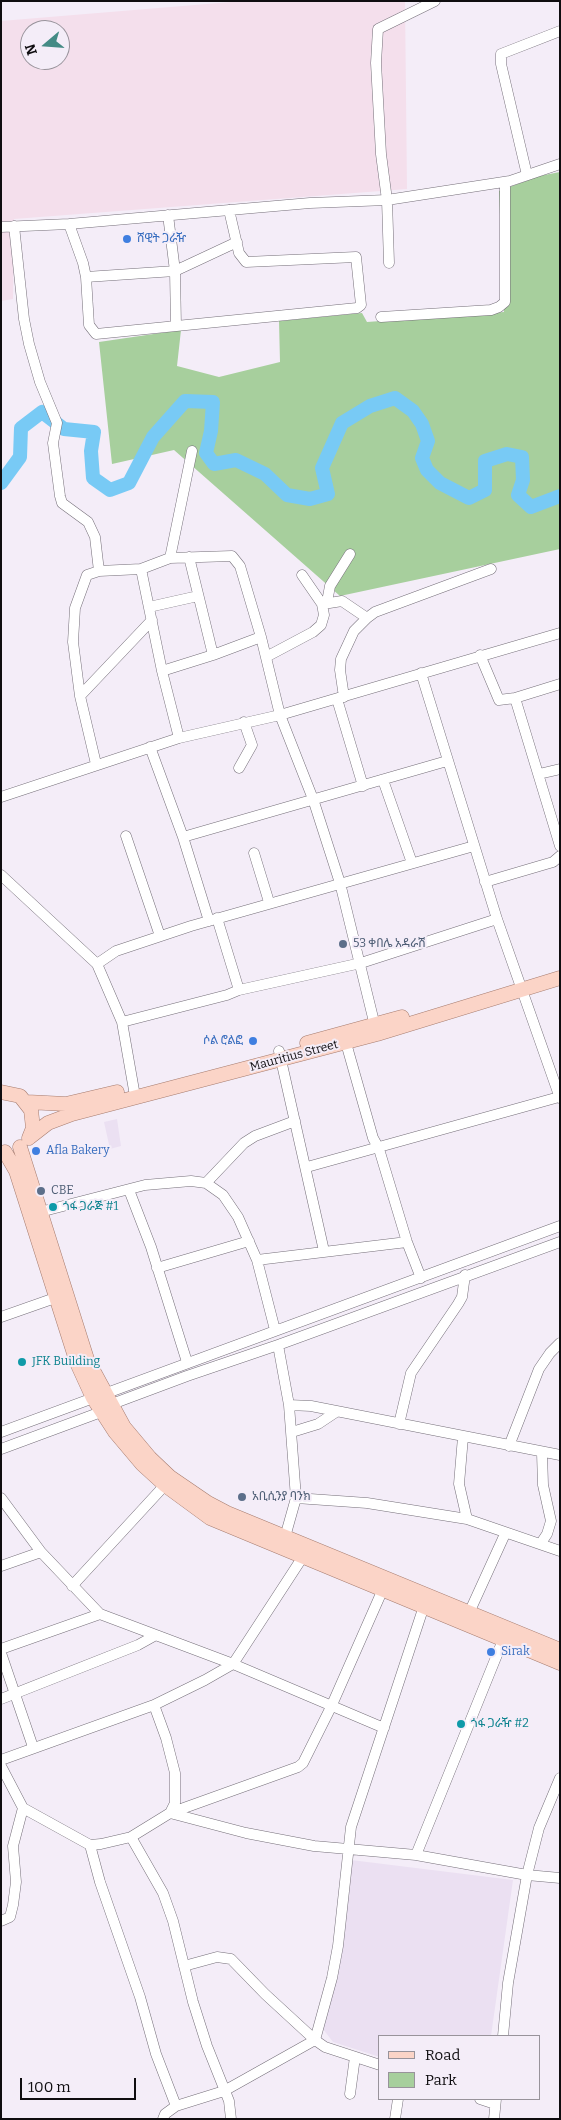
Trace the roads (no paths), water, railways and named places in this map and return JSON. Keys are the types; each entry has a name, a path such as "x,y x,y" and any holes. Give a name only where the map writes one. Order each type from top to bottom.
{"main road":[{"name":"Mauritius Street","path":"520,986 560,968"},
{"name":"Mauritius Street","path":"27,1102 66,1104 134,1092 376,1029 520,986 560,978"},
{"path":"1,1092 11,1092 27,1102 34,1119 30,1137"},
{"name":"Mauritius Street","path":"20,1147 48,1123 134,1092"},
{"path":"560,1650 469,1613 306,1552 210,1518 165,1485 142,1464 77,1363 16,1172 3,1152 20,1147 87,1359 103,1402 150,1458 170,1476 208,1503 285,1537 306,1552 383,1589 560,1663"}],"street":[{"path":"389,263 387,200 381,154 376,46 378,29 435,1"},
{"path":"527,175 501,64 501,54 560,31"},
{"path":"1,226 69,224 310,203 387,200 505,182 560,164"},
{"path":"381,317 491,310 505,302 505,182"},
{"path":"69,224 78,244 86,277 89,325 96,334 357,308 361,305 356,258 246,262 239,253 230,210"},
{"path":"168,215 175,270 176,326"},
{"path":"14,226 28,336 40,382 57,422 53,443 62,503 88,522 94,537 99,571"},
{"path":"86,277 175,270 237,242"},
{"path":"170,558 192,451"},
{"path":"266,657 313,632 321,625 324,615 324,603 330,586 350,554"},
{"path":"96,764 80,696 73,642 75,608 87,575 99,571 141,569 170,558 232,556 237,561 261,637 280,715 313,799 340,883 376,1029"},
{"path":"189,557 213,655"},
{"path":"141,569 162,671 179,738"},
{"path":"363,786 341,698 341,659 354,631 375,612 491,569"},
{"path":"302,575 324,603"},
{"path":"149,607 198,596"},
{"path":"324,603 342,601 367,618"},
{"path":"80,696 152,620"},
{"path":"1,797 179,738 280,715 560,633"},
{"path":"162,671 261,637"},
{"path":"480,655 498,700 514,698 560,684"},
{"path":"306,1168 560,1098 497,919 446,761 421,673"},
{"path":"514,698 560,846"},
{"path":"239,768 252,745 244,722"},
{"path":"150,747 239,990"},
{"path":"183,837 446,761"},
{"path":"539,774 560,769"},
{"path":"383,780 412,863"},
{"path":"126,836 160,936"},
{"path":"97,964 116,951 213,919 474,846"},
{"path":"254,854 270,902"},
{"path":"486,882 552,862 560,856"},
{"path":"1,875 97,964 122,1022 134,1092"},
{"path":"122,1022 227,995 239,990 361,963 497,919"},
{"path":"345,1037 373,1138 380,1149 407,1242 421,1278"},
{"path":"280,1055 324,1251"},
{"path":"206,1184 244,1143 255,1136 295,1121"},
{"path":"40,1212 145,1185 191,1181 206,1184 223,1195 238,1217 257,1260 275,1330"},
{"path":"129,1190 158,1268 187,1362"},
{"path":"1,1449 187,1362 560,1226"},
{"path":"158,1268 249,1242"},
{"path":"257,1260 407,1242"},
{"path":"1,1432 187,1376 278,1345 560,1242"},
{"path":"399,1424 411,1373 462,1297 466,1275"},
{"path":"1,1317 55,1298"},
{"path":"509,1446 538,1369 560,1343"},
{"path":"278,1345 289,1405 296,1498 285,1537"},
{"path":"289,1405 311,1406 542,1453 560,1455"},
{"path":"292,1432 318,1424 336,1412"},
{"path":"463,1437 459,1484 467,1519"},
{"path":"541,1543 547,1534 551,1521 543,1486 542,1453"},
{"path":"72,1586 165,1485"},
{"path":"1,1498 41,1552 100,1614 232,1664 384,1728"},
{"path":"296,1498 367,1503 467,1519 505,1534 541,1543 560,1551"},
{"path":"469,1613 505,1534"},
{"path":"1,1566 41,1552"},
{"path":"1,1760 154,1704 205,1680 232,1664 306,1552"},
{"path":"1,1766 23,1808 90,1844 100,1844 131,1837 170,1813 298,1767 303,1763 331,1707 383,1589"},
{"path":"163,2119 165,2114 176,2106 224,2091 314,2040 332,1978 350,1851 351,1827 424,1606"},
{"path":"33,1747 1,1651 100,1614"},
{"path":"1,1699 138,1645 156,1635"},
{"path":"416,1855 503,1640"},
{"path":"154,1704 166,1738 175,1773 175,1803 170,1813"},
{"path":"502,2035 508,1983 527,1875 539,1828 560,1778"},
{"path":"1,1921 10,1917 14,1906 16,1882 13,1846 23,1808"},
{"path":"170,1813 246,1833 350,1851 416,1855 527,1875 560,1878"},
{"path":"131,1837 163,1894 174,1921 184,1966 207,2046 229,2101 231,2119"},
{"path":"90,1844 100,1882 140,1997 156,2054 176,2106"},
{"path":"184,1966 217,1957 231,1959 314,2040 325,2047 378,2064"},
{"path":"350,2094 355,2057"},
{"path":"395,2119 398,2100"},
{"path":"494,2119 495,2101"}],"waterway":[{"path":"1,483 20,457 21,428 42,412 64,429 94,432 91,451 93,478 110,490 129,483 153,437 185,401 213,402 211,431 206,453 214,464 236,460 265,474 287,495 310,499 328,494 322,468 342,423 370,406 395,398 413,411 422,424 428,441 422,458 427,470 440,483 469,498 485,490 485,461 507,454 522,457 523,480 518,495 531,507 560,496"}],"place":[{"name":"ሸዊት ጋራዥ","path":"127,239"},
{"name":"53 ቀበሌ አዳራሽ","path":"343,944"},
{"name":"ሶል ሮልፎ","path":"253,1041"},
{"name":"Afla Bakery","path":"36,1151"},
{"name":"CBE","path":"41,1191"},
{"name":"ጎፋ ጋራጅ #1","path":"53,1207"},
{"name":"JFK Building","path":"22,1362"},
{"name":"አቢሲንያ ባንክ","path":"242,1497"},
{"name":"Sirak","path":"491,1652"},
{"name":"ጎፋ ጋራዥ #2","path":"461,1724"}]}
